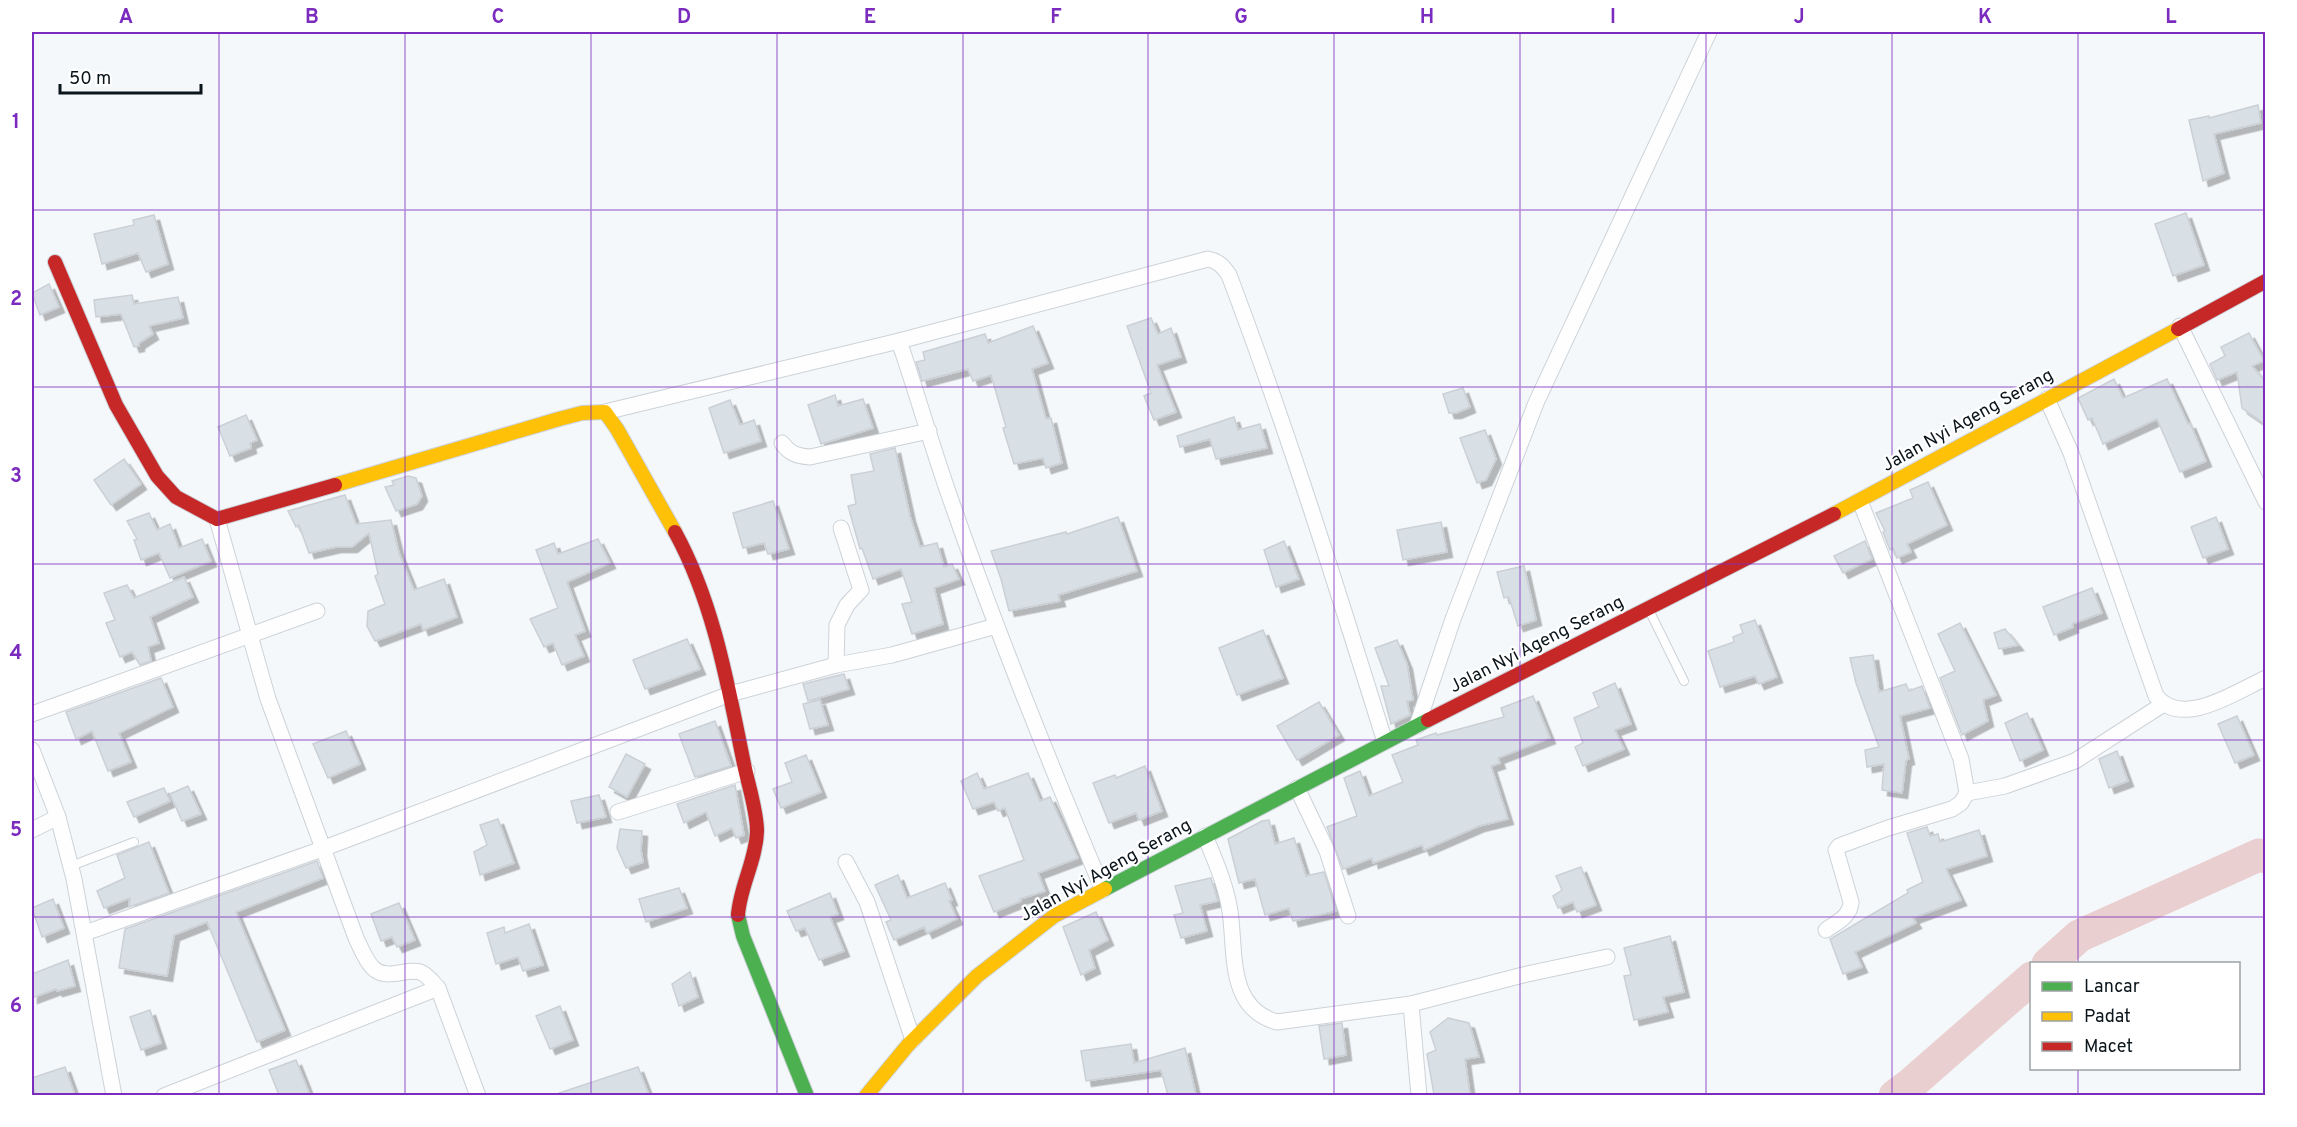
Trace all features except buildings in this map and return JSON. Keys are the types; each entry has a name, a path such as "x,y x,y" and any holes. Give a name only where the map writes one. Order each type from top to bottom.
{"street":[{"path":"1417,726 1453,619 1536,403 1709,32"},
{"path":"55,262 116,405 157,476 177,497 217,519 582,413 605,412 899,341 1208,259 1215,260 1229,275 1253,339 1334,578 1385,742"},
{"name":"Jalan Nyi Ageng Serang","path":"866,1095 913,1040 969,981 1054,916 1385,742 1860,501 2265,281"},
{"path":"2180,326 2265,502"},
{"path":"899,341 952,506 996,626 1041,743 1103,890"},
{"path":"2047,399 2071,453 2151,685 2162,705 2172,710 2187,711 2201,708 2265,678"},
{"path":"605,412 630,452 691,565 710,617 730,694 757,828 757,843 738,918 743,936 807,1095"},
{"path":"782,443 789,452 798,456 810,457 929,431"},
{"path":"1826,930 1847,915 1850,910 1851,902 1836,850 1839,846 1888,828 1952,809 1961,803 1967,793 1961,759 1860,501"},
{"path":"217,519 268,699 356,938 375,969 385,974 420,972 438,988 478,1095"},
{"path":"836,665 837,625 847,605 861,590 841,528"},
{"path":"32,714 317,611"},
{"path":"85,933 322,849 730,694 836,665 892,655 996,626"},
{"path":"1967,793 2005,786 2075,761 2162,705"},
{"path":"32,750 58,817 71,866 114,1095"},
{"path":"618,812 747,771"},
{"path":"1297,789 1327,851 1348,916"},
{"path":"32,830 58,817"},
{"path":"1205,836 1218,868 1230,910 1234,960 1239,987 1249,1005 1262,1018 1277,1022 1411,1004 1523,975 1607,957"},
{"path":"846,862 867,902 913,1040"},
{"path":"164,1095 438,988"},
{"path":"1411,1004 1419,1095"}],"lane":[{"path":"1649,608 1684,681"},
{"path":"71,866 134,842"}],"waterway":[{"path":"2050,962 2079,936 2259,855 2266,857"},
{"path":"1895,1096 2030,980"}],"traffic: fast":[{"path":"1105,889 1428,720"},
{"path":"738,915 743,936 807,1096"}],"traffic: slow":[{"path":"1834,514 2178,329"},
{"path":"335,485 559,419 582,413 605,412 675,532"},
{"path":"866,1096 908,1045 977,976 1054,916 1105,889"}],"traffic: jam":[{"path":"55,262 116,405 157,476 176,497 217,519 335,485"},
{"path":"2178,329 2266,281"},
{"path":"1428,720 1834,514"},
{"path":"675,532 689,559 710,616 756,815 756,842 738,915"}]}
